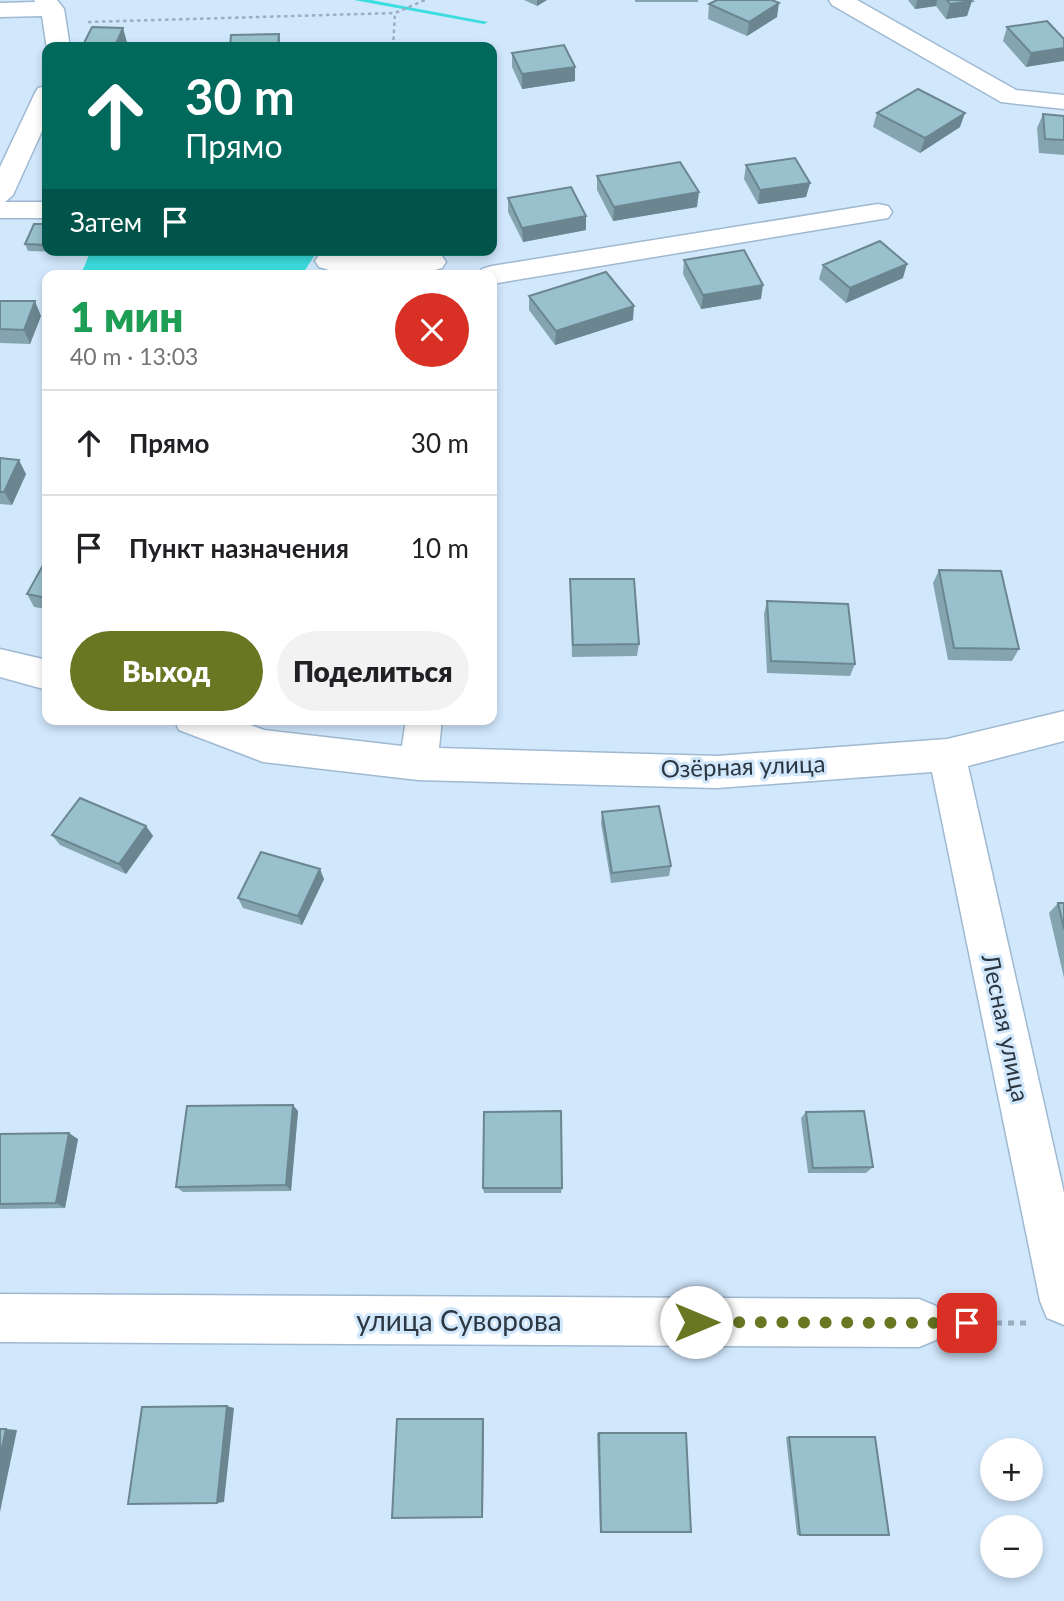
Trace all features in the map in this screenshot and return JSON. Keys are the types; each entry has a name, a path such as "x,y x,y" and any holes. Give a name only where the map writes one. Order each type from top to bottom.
{"street":[{"path":"840,0 1010,97 1064,102"},
{"path":"0,10 51,11 57,42"},
{"path":"0,195 42,104"},
{"path":"0,210 42,210"},
{"path":"497,274 878,212"},
{"path":"329,261 431,262"},
{"path":"0,663 42,674"},
{"name":"Озёрная улица","path":"207,725 263,746 418,764 718,772 947,755 1064,726"},
{"path":"418,764 423,725"},
{"name":"Лесная улица","path":"947,755 1051,1312"},
{"name":"улица Суворова","path":"0,1318 919,1323"}],"path":[{"path":"51,11 395,13 425,0"},
{"path":"393,42 395,13"},
{"path":"919,1323 1051,1312"}],"shaded area":[{"path":"89,256 314,256 305,270 83,270"}],"building":[{"path":"717,0 772,0 779,3 749,22 709,4"},
{"path":"947,0 970,0 972,1 950,4"},
{"path":"1047,21 1064,39 1064,48 1031,53 1007,27"},
{"path":"92,27 123,28 117,42 84,42"},
{"path":"279,34 278,42 230,42 231,35"},
{"path":"564,45 575,67 522,74 512,53"},
{"path":"918,89 965,113 925,138 877,113"},
{"path":"1043,114 1064,116 1064,140 1045,139"},
{"path":"795,158 810,183 760,190 746,165"},
{"path":"680,162 699,192 614,207 597,176"},
{"path":"571,187 586,216 522,228 508,198"},
{"path":"34,224 42,224 42,245 25,244"},
{"path":"880,241 907,264 850,288 823,265"},
{"path":"744,250 763,285 703,295 684,260"},
{"path":"606,272 634,306 556,331 529,296"},
{"path":"0,301 35,301 24,330 0,329"},
{"path":"0,458 19,460 4,492 0,492"},
{"path":"42,567 42,597 27,594"},
{"path":"939,570 1001,571 1019,649 954,648"},
{"path":"570,579 634,579 639,644 573,645"},
{"path":"767,601 848,604 855,664 771,661"},
{"path":"80,798 146,826 119,864 52,835"},
{"path":"659,806 671,866 612,873 602,812"},
{"path":"261,852 320,869 298,916 238,898"},
{"path":"1058,903 1064,903 1064,929"},
{"path":"293,1105 286,1185 176,1187 187,1106"},
{"path":"561,1111 562,1188 483,1188 484,1112"},
{"path":"864,1111 873,1167 813,1168 806,1112"},
{"path":"69,1133 56,1203 0,1204 0,1134"},
{"path":"227,1406 217,1503 128,1504 142,1407"},
{"path":"397,1419 483,1419 482,1517 392,1518"},
{"path":"0,1429 6,1429 0,1457"},
{"path":"599,1433 686,1433 691,1532 601,1532"},
{"path":"789,1437 875,1437 889,1535 800,1535"}],"waterway":[{"path":"358,0 484,22"}],"route":[{"path":"696,1322 967,1323"}]}
